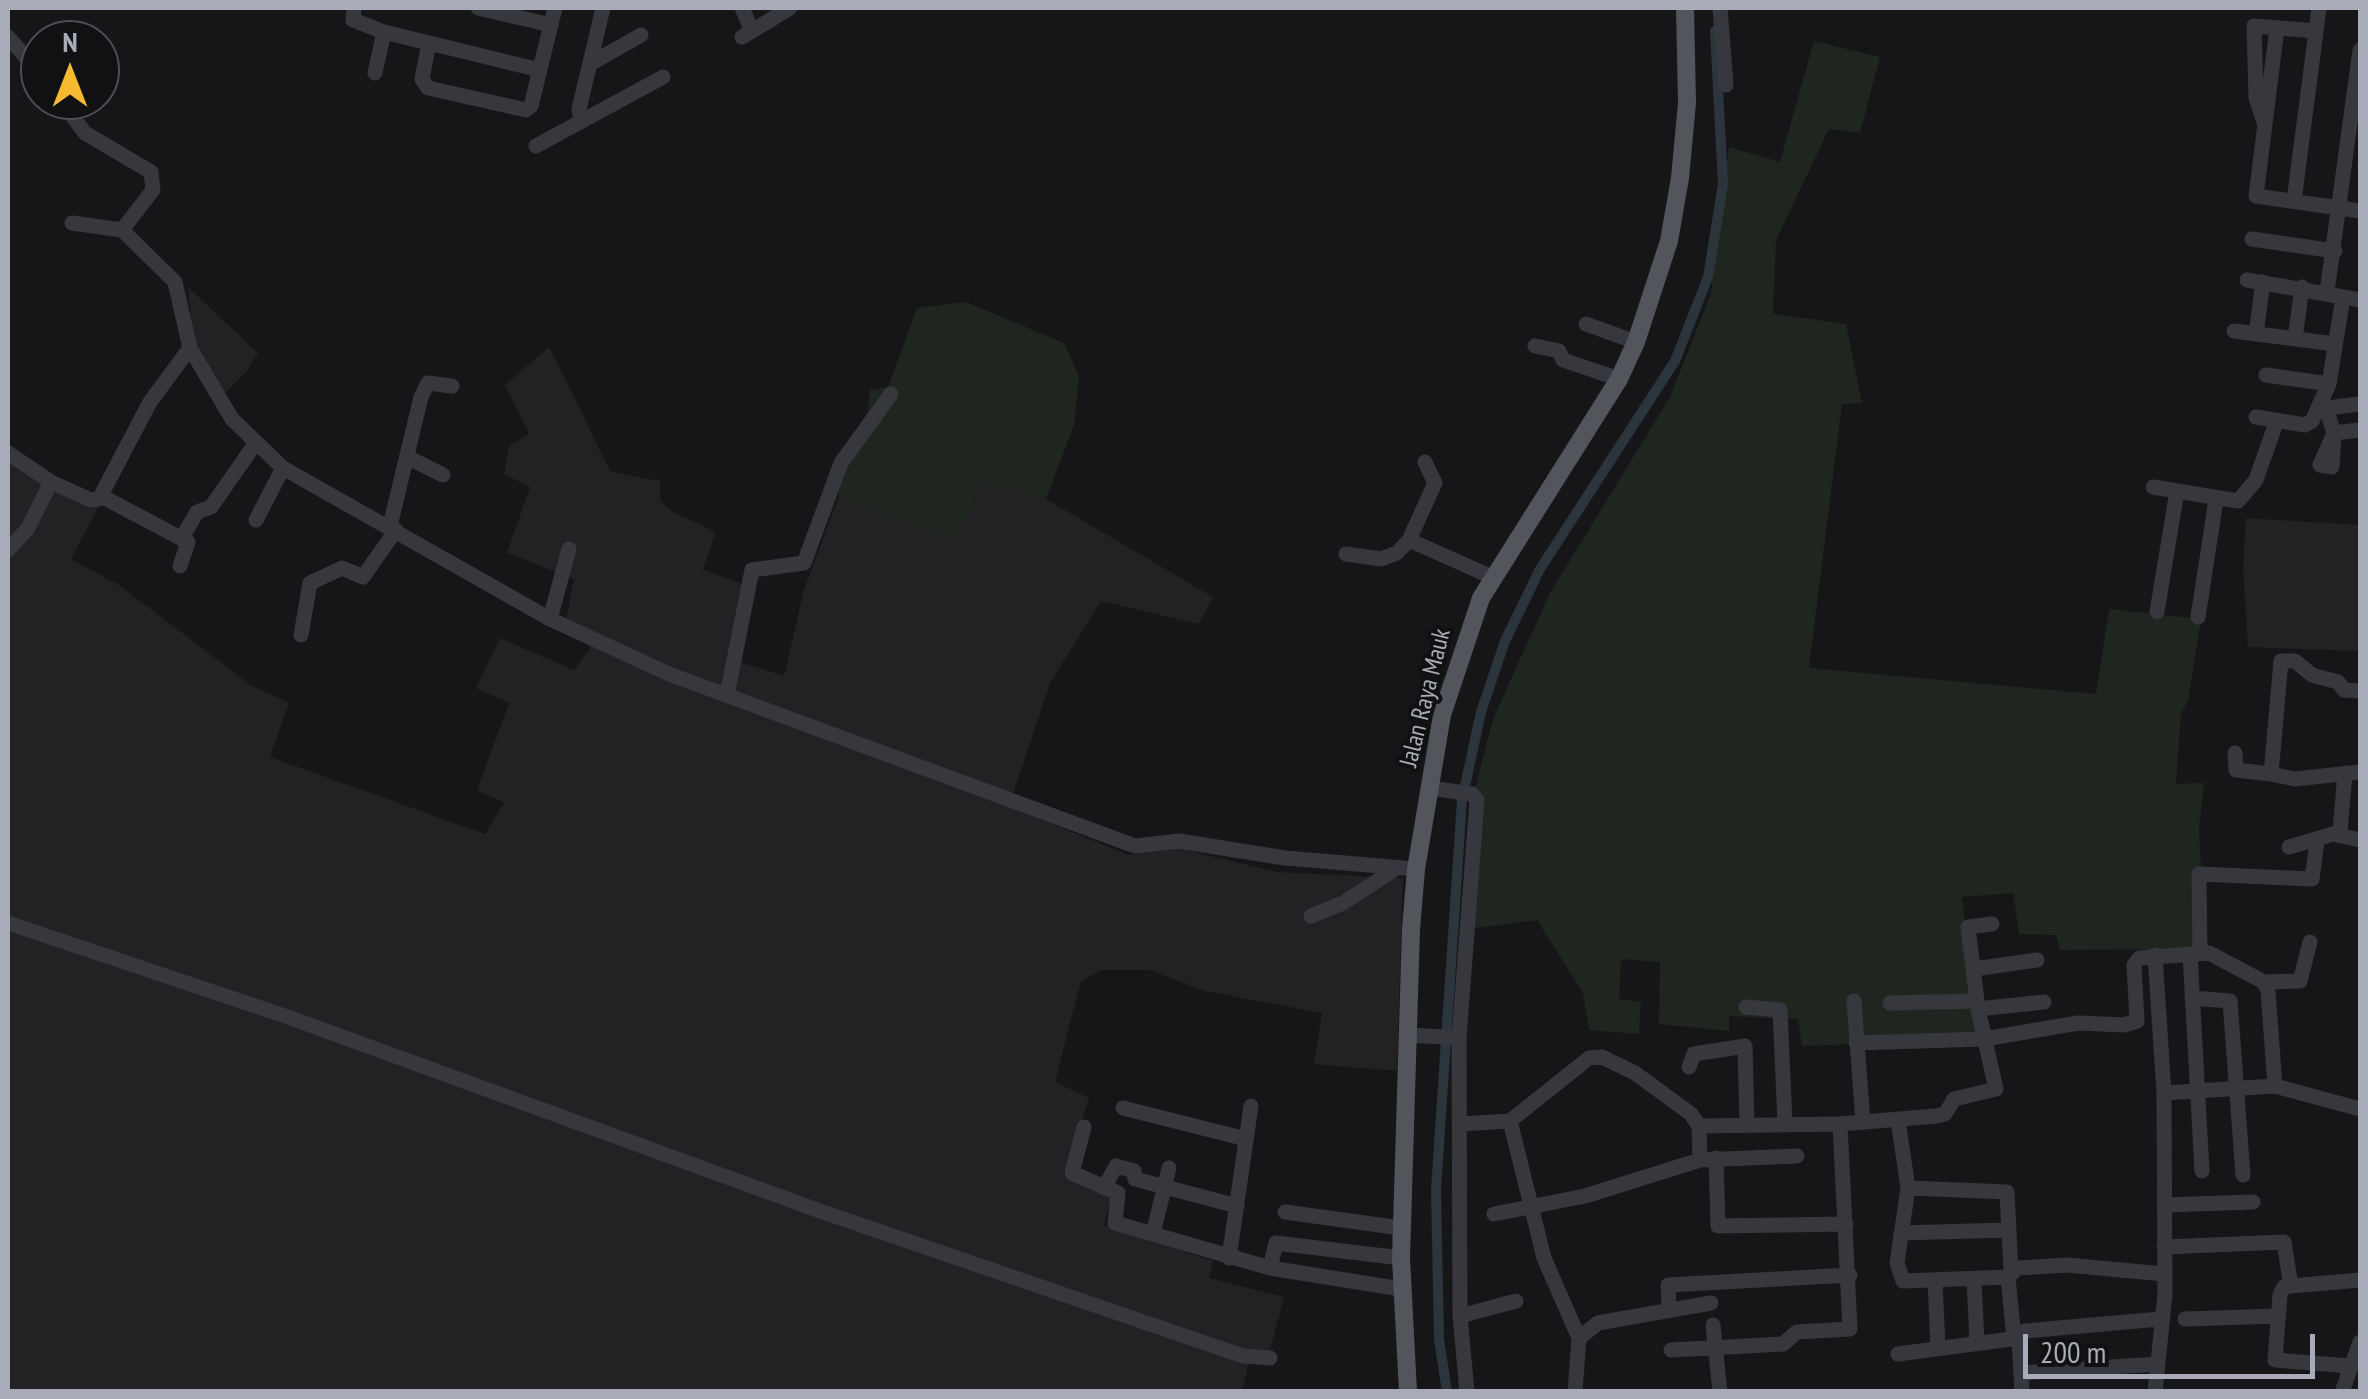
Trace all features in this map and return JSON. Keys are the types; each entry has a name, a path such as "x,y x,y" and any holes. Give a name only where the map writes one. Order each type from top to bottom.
{"main road":[{"name":"Jalan Raya Mauk","path":"1408,1392 1401,1228 1413,1035 1416,869 1434,789 1442,714 1460,652 1492,578 1618,379 1636,342 1669,241 1680,178 1687,103 1685,8"}],"street":[{"path":"354,8 353,20 384,32 540,70"},
{"path":"478,8 550,25"},
{"path":"429,42 422,79 428,88 526,110 532,106 555,8"},
{"path":"581,122 579,110 604,8"},
{"path":"742,8 752,31"},
{"path":"751,8 752,31"},
{"path":"752,31 790,8"},
{"path":"1720,8 1726,85"},
{"path":"2294,202 2320,8"},
{"path":"2265,125 2256,98 2252,28 2258,24 2316,31"},
{"path":"2277,28 2256,196 2360,211"},
{"path":"375,73 384,32"},
{"path":"590,64 642,35"},
{"path":"2256,417 2310,424 2323,407 2335,344 2335,250 2360,50"},
{"path":"536,146 662,76"},
{"path":"76,120 86,133 151,172 155,180 154,190 122,230"},
{"path":"72,224 122,230 176,282 190,348 232,419 283,468 550,619 623,655 1135,846 1179,841 1285,858 1416,869"},
{"path":"2252,239 2335,250"},
{"path":"2256,334 2255,281 2302,286 2360,300"},
{"path":"2295,339 2302,286"},
{"path":"1586,324 1636,342"},
{"path":"2234,331 2335,344"},
{"path":"1535,346 1559,351 1563,360 1618,379"},
{"path":"8,453 51,482 91,500 101,496 150,402 190,348"},
{"path":"2266,376 2329,384"},
{"path":"301,635 310,583 342,568 363,577 393,528 428,383 452,386"},
{"path":"727,695 752,570 804,563 842,464 891,394"},
{"path":"2323,407 2360,404"},
{"path":"2323,407 2334,432 2360,430"},
{"path":"2153,487 2238,501 2249,490 2277,420"},
{"path":"182,538 197,512 211,507 256,444"},
{"path":"409,458 443,475"},
{"path":"1346,554 1381,559 1397,553 1408,540 1436,480 1425,462"},
{"path":"256,520 283,468"},
{"path":"8,550 28,528 51,482"},
{"path":"2157,612 2177,491"},
{"path":"101,496 182,538 190,546 180,566"},
{"path":"2198,617 2216,500"},
{"path":"1408,540 1492,578"},
{"path":"550,619 569,549"},
{"path":"2271,774 2281,660 2295,660 2312,675 2338,682 2344,690 2360,691"},
{"path":"2235,753 2236,770 2295,779 2353,772 2342,829 2337,835 2288,847"},
{"path":"1434,789 1468,793 1476,800 1455,1037 1460,1124 1460,1316 1467,1392"},
{"path":"2337,835 2360,840"},
{"path":"2202,1171 2192,998 2199,874 2312,879 2317,842"},
{"path":"1311,916 1343,903 1396,868"},
{"path":"8,923 288,1017 820,1211 1242,1356 1270,1358"},
{"path":"1699,1126 1840,1124 1942,1116 1954,1099 1996,1089 1977,1005 1968,927 1992,924"},
{"path":"2192,998 2226,998 2238,986 2261,981 2300,981 2310,942"},
{"path":"2155,956 2164,1092 2164,1274 2155,1392"},
{"path":"1856,1043 1984,1039 2044,1025 2136,1021 2134,965 2139,958 2217,956 2261,981 2270,998 2275,1086"},
{"path":"1974,969 2037,960"},
{"path":"2226,998 2230,1005 2243,1174"},
{"path":"1854,1001 1863,1122"},
{"path":"1890,1004 2044,1002"},
{"path":"1746,1006 1780,1010 1785,1123"},
{"path":"1413,1035 1455,1037"},
{"path":"1689,1067 1694,1054 1744,1046 1747,1126"},
{"path":"1460,1124 1510,1121 1595,1056 1635,1073 1685,1109 1699,1126 1718,1226 1846,1224"},
{"path":"2164,1092 2275,1086 2360,1109"},
{"path":"1229,1258 1251,1106"},
{"path":"1124,1108 1246,1139"},
{"path":"1898,1120 1908,1188 1899,1276 1912,1283 1974,1279 2066,1264 2164,1274"},
{"path":"1510,1121 1528,1206 1544,1258 1579,1338 1575,1391 1589,1392"},
{"path":"1671,1350 1783,1344 1797,1332 1850,1328 1840,1124"},
{"path":"1084,1127 1072,1173 1119,1194 1115,1223 1270,1268 1401,1289"},
{"path":"1494,1214 1585,1196 1708,1159 1798,1156"},
{"path":"1104,1188 1114,1166 1134,1171 1136,1179 1236,1206"},
{"path":"1153,1234 1169,1168"},
{"path":"1908,1188 2004,1191 2008,1195 2009,1274 2022,1392"},
{"path":"2164,1205 2253,1202"},
{"path":"1286,1212 1401,1228"},
{"path":"1901,1233 2008,1230"},
{"path":"1270,1268 1276,1242 1401,1258"},
{"path":"2164,1246 2284,1242 2290,1286"},
{"path":"1668,1308 1668,1285 1850,1276"},
{"path":"1974,1279 1976,1343"},
{"path":"2349,1366 2278,1362 2281,1291 2290,1286 2360,1280"},
{"path":"1935,1281 1938,1347"},
{"path":"1460,1316 1516,1301"},
{"path":"1579,1338 1598,1323 1710,1302"},
{"path":"2185,1318 2278,1316"},
{"path":"1898,1354 2017,1338 2025,1332 2160,1319"},
{"path":"1713,1324 1720,1392"},
{"path":"2342,1392 2360,1343"},
{"path":"2021,1373 2158,1364"}],"shaded area":[{"path":"1814,41 1880,57 1860,133 1829,129 1776,240 1773,314 1846,324 1862,403 1842,404 1809,668 2096,694 2109,609 2201,619 2188,700 2181,714 2176,784 2204,783 2199,829 2205,949 2060,950 2056,935 2019,934 2013,893 1962,897 1978,1040 1802,1046 1798,1019 1729,1016 1729,1031 1659,1024 1660,962 1621,959 1619,999 1641,1002 1639,1034 1589,1030 1583,993 1537,920 1460,930 1473,797 1493,719 1550,593 1670,397 1711,293 1729,147 1780,162"},
{"path":"188,287 258,353 246,372 217,401 193,340"},
{"path":"966,302 1064,343 1079,376 1074,425 1046,499 985,481 955,540 839,496 833,466 866,432 870,390 888,387 917,308"},
{"path":"549,347 611,472 660,481 660,500 671,511 716,532 703,569 747,586 734,660 784,676 804,590 839,496 955,539 985,481 1046,499 1213,597 1199,624 1101,601 1050,683 1009,806 1128,855 1178,848 1276,872 1403,878 1397,1071 1314,1064 1322,1013 1205,991 1149,970 1102,970 1081,981 1055,1082 1089,1098 1063,1176 1112,1194 1104,1225 1213,1261 1209,1278 1284,1297 1269,1355 1251,1352 1242,1391 8,1391 8,447 100,504 71,559 119,585 251,685 289,703 270,757 485,834 504,803 477,790 509,703 476,688 500,638 574,670 594,642 565,625 574,579 507,553 530,487 504,474 509,446 529,434 505,385"},
{"path":"2360,486 2360,651 2248,647 2243,567 2246,518 2358,525"}],"waterway":[{"path":"1447,1392 1439,1339 1436,1190 1462,800 1481,712 1505,641 1540,569 1675,361 1708,277 1723,184 1715,31"}]}
